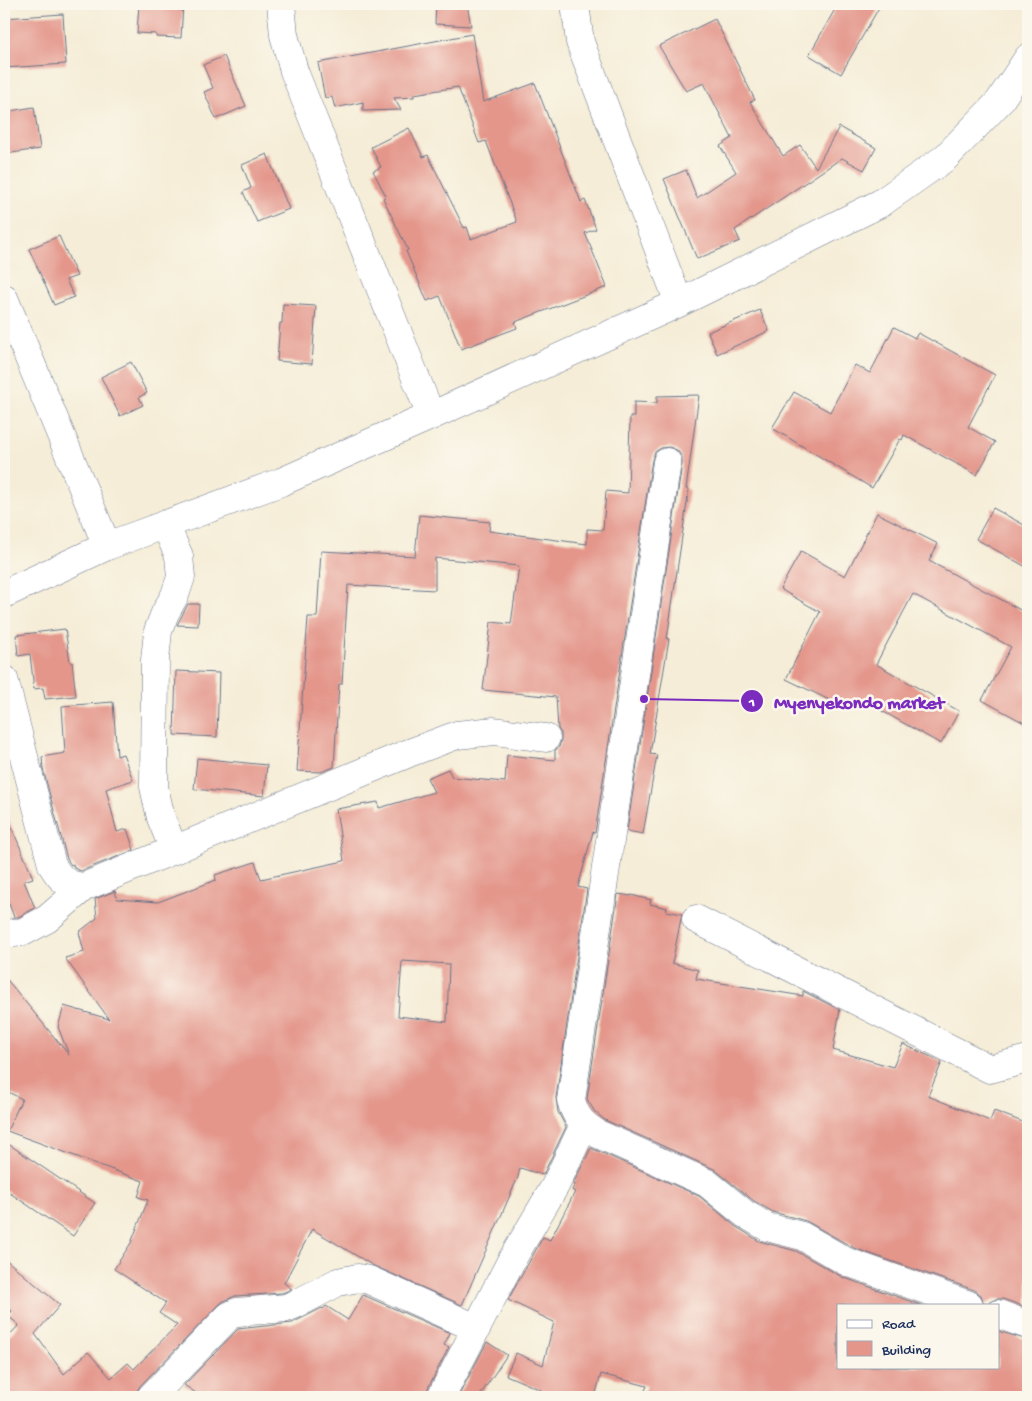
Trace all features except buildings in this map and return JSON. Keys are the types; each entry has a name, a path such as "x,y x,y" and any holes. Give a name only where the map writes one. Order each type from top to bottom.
{"street":[{"path":"281,4 284,35 294,72 431,416"},
{"path":"575,4 580,42 679,303"},
{"path":"4,594 106,546 281,482 431,416 679,303 880,203 945,158 998,102 1028,58"},
{"path":"4,298 106,546"},
{"path":"667,462 571,1100 574,1113 584,1125 598,1134 707,1183 745,1214 767,1227 802,1236 847,1262 966,1304"},
{"path":"165,524 179,556 181,577 175,595 158,631 154,787 161,818 174,850"},
{"path":"4,679 52,865 59,876 71,886 84,887"},
{"path":"4,934 23,932 46,920 84,887 409,753 457,736 494,731 546,738"},
{"path":"696,919 990,1069 1028,1060"},
{"path":"441,1397 511,1261 555,1186 584,1125"},
{"path":"151,1397 228,1316 237,1312 286,1308 338,1282 348,1279 369,1280 476,1328"},
{"path":"1000,1315 1028,1324"}],"place":[{"name":"Myenyekondo market","path":"644,699"}]}
